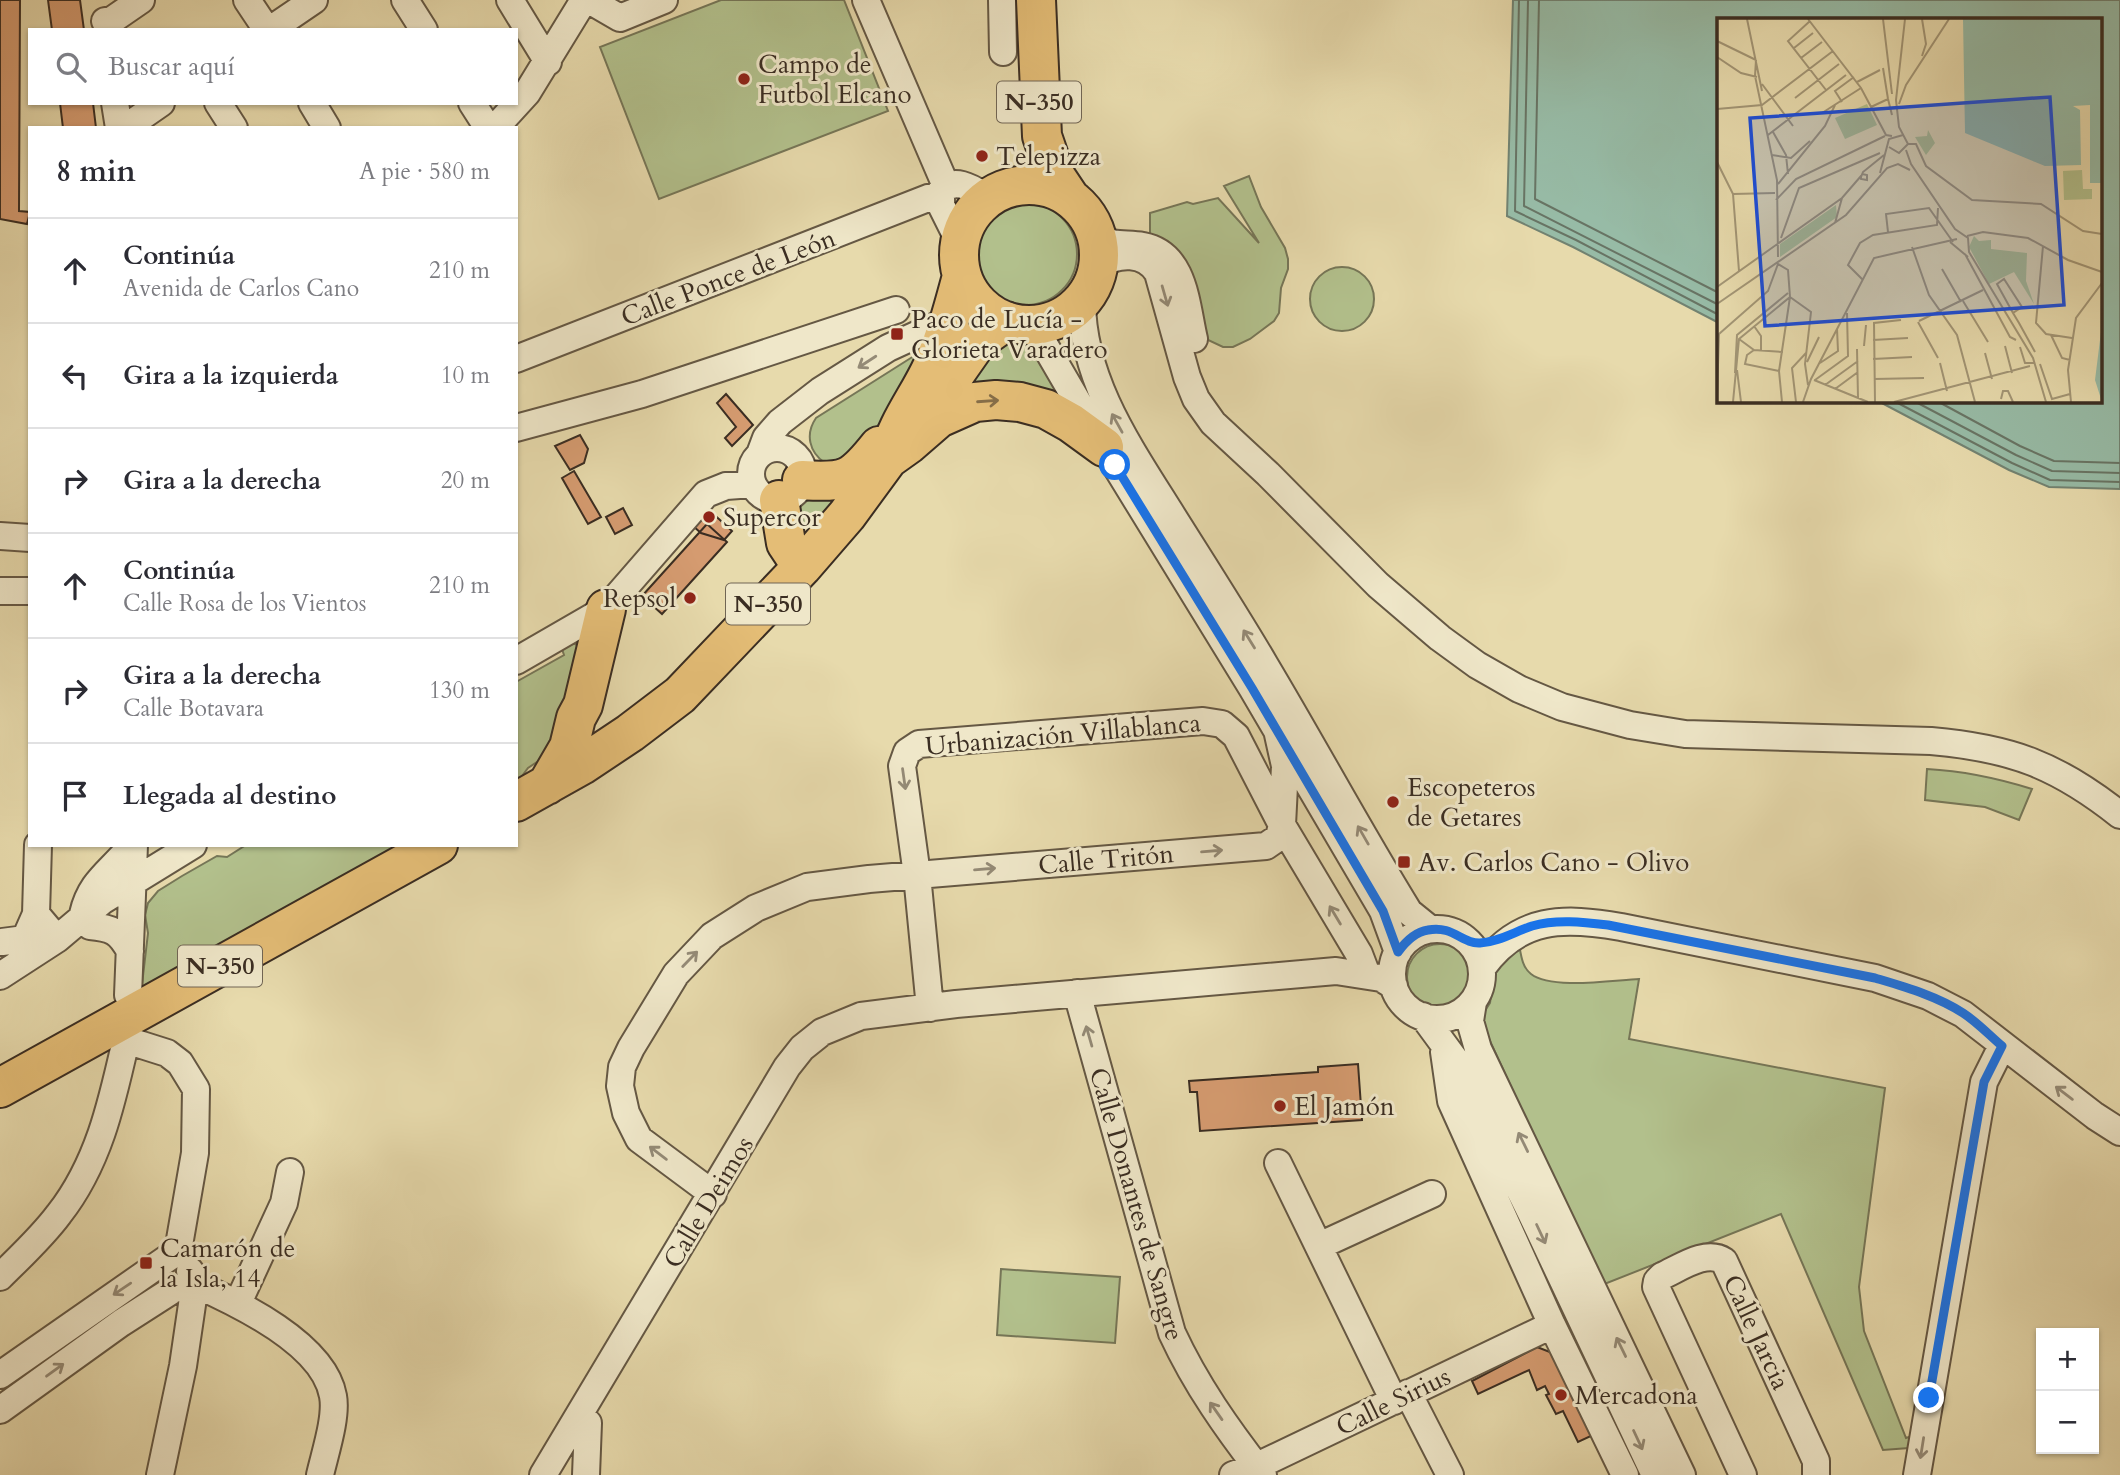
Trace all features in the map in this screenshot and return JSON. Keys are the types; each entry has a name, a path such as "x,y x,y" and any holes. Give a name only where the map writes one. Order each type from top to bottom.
{"highway":[{"name":"N-350","path":"897,446 932,367 949,320 969,217 996,193 1016,165 1025,132 1023,0"},
{"name":"N-350","path":"1036,0 1042,136 1056,177 1070,198 1082,208 1091,221 1098,250"},
{"path":"1039,104 1053,0"},
{"path":"996,193 1031,185 1058,191 1070,198"},
{"path":"1082,301 1090,290 1098,250"},
{"path":"960,259 969,291 979,304 992,314 1020,323"},
{"name":"N-350","path":"532,793 630,733 680,695 802,567 847,515 978,341 1020,323 1060,318 1082,301"},
{"path":"802,567 786,543 770,476 836,481 852,476 883,440 897,446 956,409 975,402 996,400 1020,402 1046,409 1104,447"},
{"path":"532,793 569,747 576,718 583,705 592,627"},
{"path":"583,705 593,730 604,737 630,733"},
{"name":"N-350","path":"1,1087 434,847"}],"street":[{"path":"104,17 112,20 141,0"},
{"path":"247,0 268,28"},
{"path":"272,28 314,0"},
{"path":"405,0 423,28"},
{"path":"518,103 548,62 587,0 620,18 664,0"},
{"path":"866,0 943,191 960,259"},
{"path":"1002,0 1003,52"},
{"path":"513,1 548,62"},
{"path":"116,105 119,126"},
{"path":"219,105 233,126"},
{"path":"313,105 326,126"},
{"path":"473,105 487,126"},
{"path":"497,126 516,105"},
{"path":"130,126 158,114"},
{"path":"943,191 954,183 996,193"},
{"name":"Calle Ponce de León","path":"518,358 943,191"},
{"path":"1098,250 1109,259 1138,256 1153,264 1161,284 1180,358 1196,399 1213,423 1268,474 1378,585 1440,638 1477,665 1509,683 1562,707 1630,725 1685,734 1931,741 1978,746 2052,768 2089,790 2120,815"},
{"path":"1082,301 1082,319 1090,361 1109,408 1265,664 1409,912 1430,929"},
{"path":"518,427 642,394 896,310"},
{"path":"518,660 592,627 706,494 706,488 717,475 733,467 770,476 766,438 780,422 820,391 888,348 949,320"},
{"path":"1020,323 1104,447 1277,730 1383,911 1397,953 1392,975 1394,986 1405,1005 1423,1016 1434,1018 1455,1015 1473,1002"},
{"path":"0,536 28,538"},
{"path":"0,591 28,591"},
{"name":"Urbanización Villablanca","path":"930,1008 917,875 902,766 907,752 919,744 1213,721 1222,724 1236,736 1282,825 1364,969"},
{"path":"1277,730 1285,766 1282,825"},
{"name":"Calle Tritón","path":"713,1194 639,1139 626,1113 620,1086 622,1067 631,1048 676,974 712,936 756,908 807,887 917,875 1266,846 1279,837 1282,825"},
{"path":"2,942 25,939 36,914 38,847"},
{"path":"87,920 87,899 96,884 130,847"},
{"path":"128,995 132,847"},
{"path":"0,976 132,890 174,852"},
{"path":"36,914 57,939"},
{"path":"87,920 110,928 125,942 130,951"},
{"path":"1482,968 1492,953 1531,926 1580,921 1875,978 1928,996 1963,1013 2002,1046 2120,1132"},
{"path":"1364,969 1397,953 1410,937 1430,929 1452,931 1477,951 1482,968 1482,983 1473,1002 1470,1021 1478,1049 1682,1475"},
{"path":"1470,943 1516,934"},
{"path":"1364,969 1394,986"},
{"name":"Calle Deimos","path":"543,1475 787,1067 802,1048 822,1032 861,1016 1077,993 1336,971 1350,975 1364,969"},
{"name":"Calle Donantes de Sangre","path":"1077,993 1172,1333 1187,1366 1251,1472"},
{"path":"1423,1016 1456,1061 1655,1475"},
{"path":"0,1277 44,1232 81,1182 103,1131 126,1040 167,1054 180,1063 196,1089 195,1153 178,1251 0,1375"},
{"path":"1443,1044 1451,1101 1552,1325 1625,1475"},
{"path":"1917,1475 1984,1082 2002,1046"},
{"path":"1278,1163 1318,1246 1401,1397 1450,1475"},
{"path":"239,1303 284,1203 290,1172"},
{"path":"1318,1246 1432,1194"},
{"path":"160,1475 183,1366 195,1284 188,1264 178,1251"},
{"name":"Calle Jarcia","path":"1743,1475 1656,1287 1662,1276 1706,1256 1724,1261 1816,1461 1816,1475"},
{"path":"0,1410 121,1323 174,1289 195,1284 239,1303 305,1350 329,1382 334,1397 332,1418 320,1475"},
{"name":"Calle Sirius","path":"1251,1472 1552,1325"},
{"path":"580,1415 588,1423 586,1475"}],"shaded area":[{"name":"Campo de Futbol Elcano","path":"721,0 844,0 888,111 659,199 600,47"},
{"path":"1249,176 1261,207 1285,248 1288,269 1281,288 1279,313 1274,321 1250,339 1233,347 1223,347 1206,339 1161,239 1150,234 1150,213 1187,202 1193,204 1218,198 1259,243 1224,186"},
{"path":"1026,203 1045,207 1062,218 1073,235 1077,254 1073,273 1062,290 1045,301 1026,305 1007,301 990,290 979,273 975,254 979,235 990,218 1007,207"},
{"path":"1342,267 1360,273 1368,281 1374,299 1368,317 1360,325 1342,331 1324,325 1316,317 1310,299 1316,281 1324,273"},
{"path":"1014,337 1033,347 1069,410 964,399 963,371"},
{"path":"925,349 895,403 852,460 825,463 815,454 810,436 816,418"},
{"path":"835,497 819,519 799,526 796,511 800,506 813,499"},
{"path":"571,642 581,651 549,754 528,768 518,781 518,681 564,655 561,646"},
{"path":"1927,769 1954,771 2032,789 2019,820 1985,807 1925,800"},
{"path":"243,847 404,847 141,993 148,933 145,915 148,903 158,891 182,876 217,856 227,857"},
{"path":"1434,944 1446,944 1458,949 1468,959 1473,977 1471,990 1458,1005 1446,1010 1434,1010 1422,1005 1412,995 1407,983 1407,971 1412,959 1422,949"},
{"path":"1519,944 1526,968 1540,979 1567,983 1639,979 1629,1039 1885,1088 1859,1287 1864,1331 1906,1438 1912,1436 1909,1448 1883,1450 1781,1214 1602,1285 1481,1017 1490,1003 1494,974"},
{"path":"1001,1269 1120,1277 1115,1343 997,1335"}],"water":[{"path":"1513,0 2120,0 2120,489 2049,487 2009,470 1880,402 2102,402 2102,18 1717,18 1717,322 1507,216"}],"building":[{"path":"0,0 20,0 19,211 28,212 28,220 27,224 0,219"},
{"path":"48,0 80,0 84,28 52,28"},
{"path":"60,105 93,105 96,126 63,126"},
{"path":"726,394 753,425 732,446 725,438 736,427 717,403"},
{"path":"580,435 588,449 584,463 570,470 555,446"},
{"path":"574,471 601,517 588,524 562,478"},
{"path":"623,508 632,525 615,534 606,517"},
{"name":"Supercor","path":"708,509 732,531 724,540 701,533 693,526"},
{"path":"707,524 727,542 662,614 642,596"},
{"name":"El Jamón","path":"1358,1064 1362,1120 1200,1131 1197,1092 1190,1092 1189,1081 1318,1072 1318,1067"},
{"name":"Mercadona","path":"1537,1347 1555,1354 1593,1435 1578,1442 1563,1411 1556,1414 1546,1395 1549,1394 1545,1386 1537,1390 1529,1370 1478,1394 1472,1381"}],"place":[{"name":"Campo de Futbol Elcano","path":"744,79"},
{"name":"Telepizza","path":"982,156"},
{"name":"Paco de Lucía - Glorieta Varadero","path":"897,334"},
{"name":"Supercor","path":"709,517"},
{"name":"Repsol","path":"690,598"},
{"name":"Escopeteros de Getares","path":"1393,802"},
{"name":"Av. Carlos Cano - Olivo","path":"1404,862"},
{"name":"El Jamón","path":"1280,1106"},
{"name":"Camarón de la Isla, 14","path":"146,1263"},
{"name":"Mercadona","path":"1561,1395"}],"route":[{"path":"1115,465 1252,688 1383,911 1396,940 1398,952 1410,937 1430,929 1452,931 1470,943 1481,943 1516,934 1531,926 1552,922 1580,921 1608,925 1875,978 1898,985 1963,1013 2002,1046 1984,1082 1929,1398"}]}
